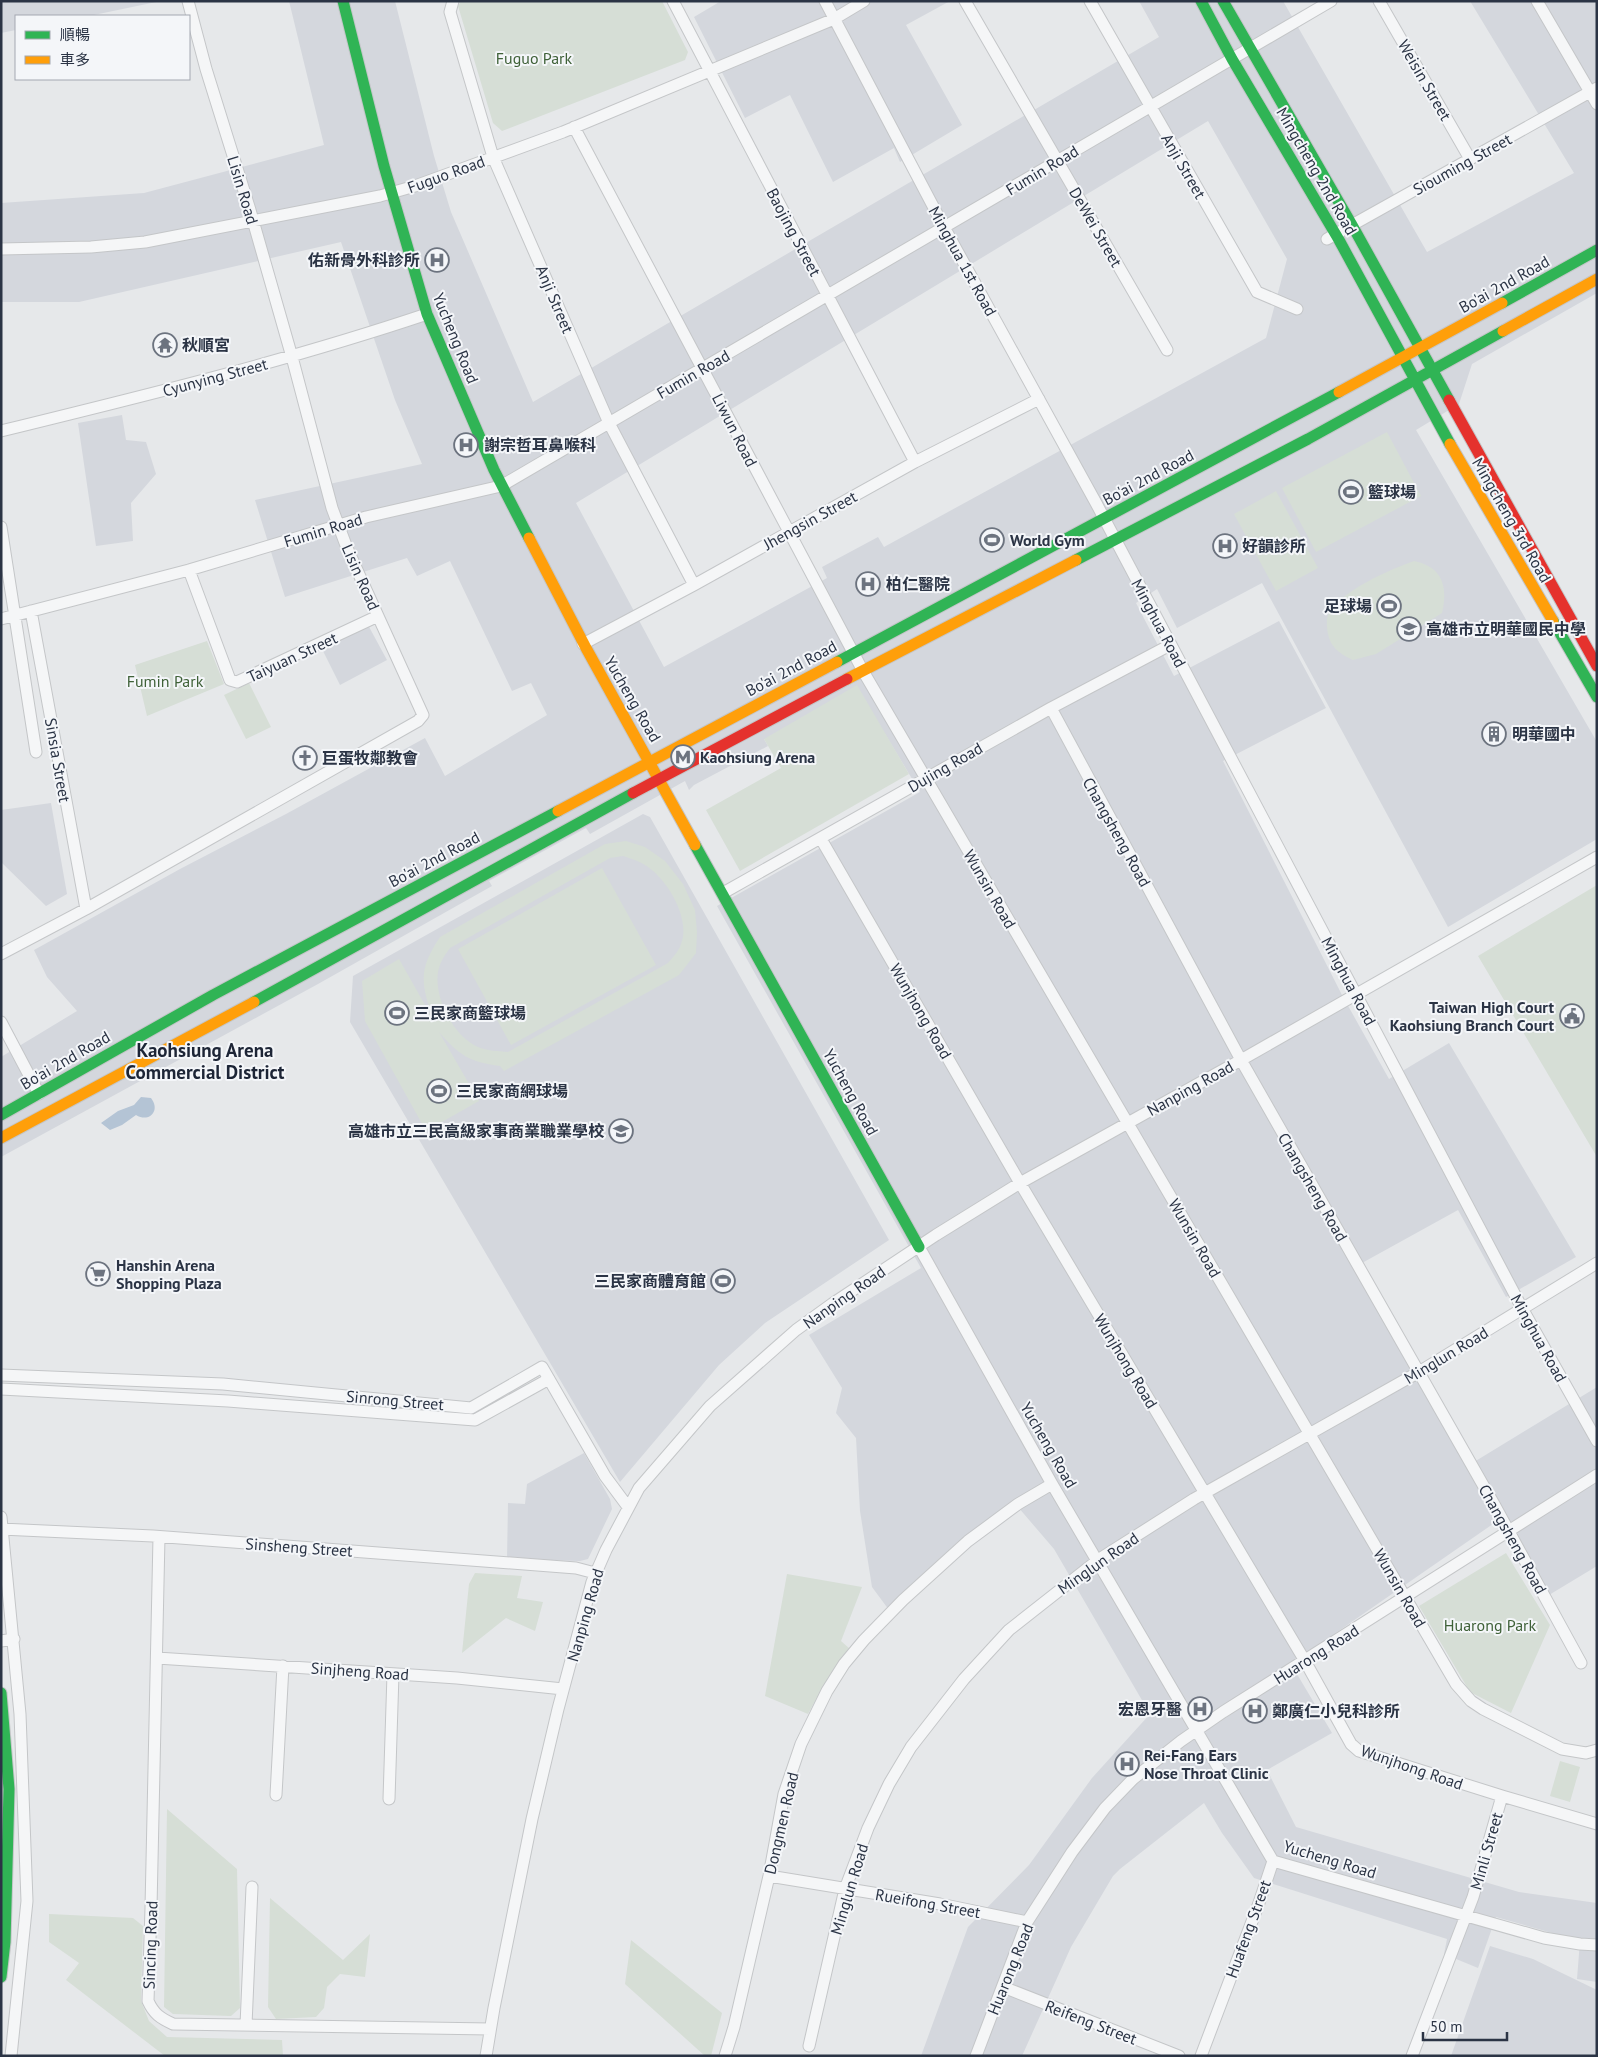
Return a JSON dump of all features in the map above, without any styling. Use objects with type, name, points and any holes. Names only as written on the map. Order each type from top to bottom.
[{"type":"main road","name":"Yucheng Road","points":[[343,1],[392,193],[427,314],[501,486],[583,644],[650,761],[919,1247]]},
{"type":"main road","name":"Mingcheng 2nd Road","points":[[1201,1],[1331,237],[1402,359]]},
{"type":"main road","name":"Mingcheng 2nd Road","points":[[1223,1],[1421,349]]},
{"type":"main road","name":"Bo'ai 2nd Road","points":[[1,1115],[213,995],[1421,349],[1597,250]]},
{"type":"main road","points":[[1,1138],[316,968],[659,779],[1415,381],[1597,280]]},
{"type":"main road","name":"Mingcheng 3rd Road","points":[[1421,349],[1597,666]]},
{"type":"main road","name":"Mingcheng 3rd Road","points":[[1402,359],[1597,697]]},
{"type":"main road","points":[[1,1694],[9,1790],[5,1942],[1,1977]]},
{"type":"street","name":"Lisin Road","points":[[86,908],[418,721],[423,715],[339,526],[313,441],[292,357],[206,69],[188,1]]},
{"type":"street","name":"Anji Street","points":[[453,1],[450,12],[493,157],[609,423],[694,585]]},
{"type":"street","name":"Baojing Street","points":[[673,1],[915,462]]},
{"type":"street","name":"Minghua 1st Road","points":[[825,1],[944,227],[1104,519]]},
{"type":"street","name":"Fuguo Road","points":[[1,249],[91,247],[136,243],[253,222],[392,193],[574,127],[710,72],[834,19],[864,1]]},
{"type":"street","name":"DeWei Street","points":[[965,1],[1167,350]]},
{"type":"street","name":"Anji Street","points":[[1090,1],[1257,292],[1297,309]]},
{"type":"street","name":"Fumin Road","points":[[1,619],[189,570],[366,517],[501,486],[1331,1]]},
{"type":"street","name":"Weisin Street","points":[[1379,1],[1470,159]]},
{"type":"street","points":[[1537,1],[1593,90],[1597,104]]},
{"type":"street","name":"Siouming Street","points":[[1331,237],[1593,90]]},
{"type":"street","name":"Liwun Road","points":[[574,127],[853,653]]},
{"type":"street","name":"Cyunying Street","points":[[1,431],[191,385],[292,357],[427,314]]},
{"type":"street","name":"Jhengsin Street","points":[[583,644],[694,585],[915,462],[1039,399]]},
{"type":"street","name":"Minghua Road","points":[[1104,519],[1523,1310],[1597,1441]]},
{"type":"street","name":"Sinsia Street","points":[[1,527],[36,752]]},
{"type":"street","name":"Taiyuan Street","points":[[189,570],[230,680],[237,682],[378,616]]},
{"type":"street","name":"Sinsia Street","points":[[31,611],[86,908]]},
{"type":"street","name":"Dujing Road","points":[[723,893],[1050,708],[1170,645]]},
{"type":"street","name":"Wunsin Road","points":[[853,653],[1456,1684],[1471,1701],[1562,1749],[1586,1753],[1597,1750]]},
{"type":"street","name":"Changsheng Road","points":[[1050,708],[1241,1060],[1509,1530],[1581,1663]]},
{"type":"street","name":"Wunjhong Road","points":[[821,839],[1020,1183],[1305,1660],[1351,1744],[1360,1751],[1502,1796]]},
{"type":"street","name":"Nanping Road","points":[[486,2056],[532,1819],[563,1689],[595,1573],[639,1488],[715,1400],[817,1314],[1020,1183],[1597,858]]},
{"type":"street","points":[[1,954],[86,908]]},
{"type":"street","points":[[1,1022],[39,1094]]},
{"type":"street","name":"Yucheng Road","points":[[919,1247],[1052,1484],[1273,1861],[1544,1938],[1597,1945]]},
{"type":"street","name":"Minglun Road","points":[[808,2046],[845,1890],[868,1828],[889,1784],[911,1747],[964,1679],[1009,1630],[1098,1560],[1204,1493],[1419,1372],[1523,1310],[1597,1262]]},
{"type":"street","name":"Sinrong Street","points":[[1,1375],[224,1384],[471,1408],[542,1367],[605,1476],[628,1507]]},
{"type":"street","name":"Sinrong Street","points":[[1,1389],[224,1401],[475,1420],[549,1379]]},
{"type":"street","points":[[224,1384],[224,1401]]},
{"type":"street","name":"Huarong Road","points":[[976,2056],[1027,1922],[1072,1852],[1105,1808],[1133,1779],[1197,1729],[1597,1475]]},
{"type":"street","name":"Dongmen Road","points":[[725,2056],[734,2027],[769,1876],[784,1794],[801,1744],[826,1691],[844,1664],[887,1616],[968,1541],[1018,1504],[1052,1484]]},
{"type":"street","points":[[2,1525],[14,1640],[24,1781],[27,1902],[11,2056]]},
{"type":"street","name":"Sinsheng Street","points":[[2,1525],[576,1568],[595,1573]]},
{"type":"street","name":"Sincing Road","points":[[159,1537],[148,2001],[153,2012],[160,2018],[173,2024],[490,2029]]},
{"type":"street","points":[[1,1640],[14,1640]]},
{"type":"street","name":"Sinjheng Road","points":[[157,1658],[393,1674],[563,1689]]},
{"type":"street","points":[[276,1795],[283,1666]]},
{"type":"street","points":[[389,1799],[393,1674]]},
{"type":"street","name":"Minli Street","points":[[1412,2056],[1476,1890],[1502,1796],[1597,1824]]},
{"type":"street","name":"Huafeng Street","points":[[1201,2056],[1259,1904],[1273,1861]]},
{"type":"street","name":"Rueifong Street","points":[[769,1876],[845,1890],[940,1904],[1027,1922]]},
{"type":"street","points":[[246,2025],[252,1887]]},
{"type":"street","name":"Reifeng Street","points":[[1003,1987],[1180,2056]]},
{"type":"shaded area","points":[[1,1],[161,1],[94,15],[15,15],[15,30],[1,33]]},
{"type":"shaded area","points":[[289,1],[395,1],[434,156],[451,212],[533,402],[1159,37],[1139,1],[1283,1],[1427,252],[1574,173],[1470,1],[1597,1],[1597,293],[1472,364],[1459,404],[1416,430],[1597,742],[1597,839],[1448,927],[1262,583],[1177,628],[1157,589],[1136,603],[1174,676],[1279,621],[1326,708],[1223,761],[1342,995],[1389,1079],[1449,1043],[1576,1257],[1506,1297],[1458,1210],[1362,1263],[1474,1462],[1597,1387],[1597,1566],[1549,1595],[1503,1517],[1291,1664],[1332,1733],[1267,1770],[1296,1827],[1519,1892],[1597,1903],[1597,1982],[1577,1979],[1580,1941],[1496,1917],[1478,1968],[1444,1954],[1447,1939],[1254,1878],[1222,1833],[1204,1803],[1113,1876],[1071,1947],[1022,2056],[921,2056],[968,1927],[1029,1865],[1092,1778],[1150,1714],[1054,1549],[1018,1507],[889,1610],[872,1587],[860,1511],[856,1438],[836,1413],[842,1388],[809,1335],[921,1268],[717,906],[920,792],[885,734],[764,739],[768,746],[694,785],[689,790],[685,781],[590,834],[586,828],[489,881],[492,886],[318,984],[1,1157],[1,1057],[77,1011],[47,977],[34,950],[180,869],[425,738],[445,776],[547,715],[531,683],[512,691],[450,561],[417,576],[407,558],[285,597],[255,500],[422,464],[395,400],[341,242],[79,302],[1,302],[1,203],[144,193],[324,145]],"holes":[[[1208,121],[1287,259],[1266,338],[884,547],[878,537],[822,567],[827,578],[664,667],[576,503]]]},
{"type":"shaded area","points":[[721,1],[950,1],[906,25],[962,125],[900,162],[894,148],[833,182],[790,95],[745,118],[694,17]]},
{"type":"shaded area","points":[[122,415],[126,440],[146,442],[156,474],[131,503],[133,541],[96,546],[78,423]]},
{"type":"shaded area","points":[[368,625],[387,660],[340,685],[322,649]]},
{"type":"shaded area","points":[[51,803],[67,894],[46,906],[1,862],[1,810]]},
{"type":"shaded area","name":"高雄市立三民高級家事商業職業學校","points":[[643,814],[650,817],[889,1240],[765,1323],[719,1365],[620,1482],[350,1022],[353,976]]},
{"type":"shaded area","points":[[584,1453],[610,1499],[612,1509],[588,1559],[580,1561],[507,1559],[508,1503],[525,1504],[527,1484]]},
{"type":"shaded area","points":[[1490,1946],[1533,1959],[1597,1990],[1597,2056],[1451,2056]]},
{"type":"green space","name":"Fuguo Park","points":[[461,1],[662,1],[688,52],[685,60],[502,131],[493,123],[458,6]]},
{"type":"green space","name":"籃球場","points":[[1387,432],[1421,496],[1316,552],[1282,488]]},
{"type":"green space","points":[[1276,491],[1318,568],[1276,591],[1234,514]]},
{"type":"green space","name":"足球場","points":[[1414,561],[1431,568],[1441,580],[1444,595],[1442,613],[1376,654],[1353,660],[1337,650],[1329,639],[1327,627],[1328,615],[1334,606],[1342,598],[1366,582]]},
{"type":"green space","name":"Fumin Park","points":[[207,641],[224,684],[147,716],[135,665]]},
{"type":"green space","points":[[249,683],[271,727],[246,739],[224,695]]},
{"type":"green space","points":[[857,685],[909,774],[740,871],[706,810],[781,768],[764,739]]},
{"type":"green space","points":[[626,841],[645,847],[665,861],[683,884],[695,910],[696,953],[679,975],[504,1071],[500,1066],[472,1060],[465,1056],[439,1032],[479,1101],[426,1131],[365,1021],[362,981],[399,959],[433,1019],[426,996],[424,977],[428,959],[440,937],[605,844]],"holes":[[[623,856],[642,863],[656,873],[676,901],[683,923],[683,934],[677,952],[668,963],[508,1052],[481,1048],[469,1042],[453,1025],[442,1004],[439,993],[438,972],[444,956],[450,948],[610,858]]]},
{"type":"green space","points":[[602,868],[656,965],[511,1045],[458,949]]},
{"type":"green space","points":[[1597,885],[1597,1157],[1478,956]]},
{"type":"green space","name":"Huarong Park","points":[[1506,1553],[1550,1625],[1511,1713],[1470,1692],[1419,1606]]},
{"type":"green space","points":[[475,1573],[522,1576],[517,1598],[543,1602],[535,1631],[506,1618],[462,1653],[469,1584]]},
{"type":"green space","points":[[787,1574],[862,1587],[841,1641],[850,1649],[821,1690],[808,1714],[765,1696]]},
{"type":"green space","points":[[1560,1761],[1580,1767],[1570,1802],[1550,1796]]},
{"type":"green space","points":[[167,1809],[237,1869],[240,2008],[231,2016],[173,2014],[164,2007]]},
{"type":"green space","points":[[270,1898],[343,1960],[370,1934],[365,1977],[340,1974],[327,1987],[324,2008],[316,2017],[276,2019],[268,2007]]},
{"type":"green space","points":[[49,1914],[133,1918],[143,1926],[141,2001],[149,2021],[167,2037],[282,2040],[283,2056],[165,2056],[66,1980],[79,1963],[49,1942]]},
{"type":"green space","points":[[631,1940],[722,2013],[711,2056],[705,2056],[625,1984]]},
{"type":"water","points":[[141,1097],[151,1098],[154,1103],[154,1111],[149,1117],[145,1118],[136,1115],[122,1125],[110,1130],[101,1123],[118,1111],[134,1105]]},
{"type":"traffic: fast","points":[[343,1],[384,166],[427,314],[494,470],[529,538]]},
{"type":"traffic: fast","points":[[1201,1],[1232,59],[1339,240],[1450,444]]},
{"type":"traffic: fast","points":[[1223,1],[1352,225],[1449,400]]},
{"type":"traffic: fast","points":[[1502,303],[1597,250]]},
{"type":"traffic: fast","points":[[1076,560],[1308,439],[1503,331]]},
{"type":"traffic: fast","points":[[837,662],[1339,392]]},
{"type":"traffic: fast","points":[[1553,621],[1597,697]]},
{"type":"traffic: fast","points":[[254,1002],[633,793]]},
{"type":"traffic: fast","points":[[1,1115],[213,995],[558,811]]},
{"type":"traffic: fast","points":[[695,845],[919,1247]]},
{"type":"traffic: fast","points":[[1,1693],[9,1789],[5,1942],[1,1977]]},
{"type":"traffic: slow","points":[[1503,331],[1597,279]]},
{"type":"traffic: slow","points":[[1339,392],[1502,303]]},
{"type":"traffic: slow","points":[[1450,444],[1553,621]]},
{"type":"traffic: slow","points":[[529,538],[586,648],[695,845]]},
{"type":"traffic: slow","points":[[847,679],[1076,560]]},
{"type":"traffic: slow","points":[[558,811],[837,662]]},
{"type":"traffic: slow","points":[[1,1138],[254,1002]]},
{"type":"traffic: jam","points":[[1449,400],[1597,666]]},
{"type":"traffic: jam","points":[[633,793],[847,679]]},
{"type":"place","name":"佑新骨外科診所","points":[[437,260]]},
{"type":"place","name":"秋順宮","points":[[165,345]]},
{"type":"place","name":"謝宗哲耳鼻喉科","points":[[466,445]]},
{"type":"place","name":"籃球場","points":[[1351,492]]},
{"type":"place","name":"World Gym","points":[[992,540]]},
{"type":"place","name":"好韻診所","points":[[1225,546]]},
{"type":"place","name":"柏仁醫院","points":[[868,584]]},
{"type":"place","name":"足球場","points":[[1389,606]]},
{"type":"place","name":"高雄市立明華國民中學","points":[[1409,629]]},
{"type":"place","name":"明華國中","points":[[1494,734]]},
{"type":"place","name":"Kaohsiung Arena","points":[[683,757]]},
{"type":"place","name":"巨蛋牧鄰教會","points":[[305,758]]},
{"type":"place","name":"三民家商籃球場","points":[[397,1013]]},
{"type":"place","name":"Taiwan High Court Kaohsiung Branch Court","points":[[1572,1016]]},
{"type":"place","name":"三民家商網球場","points":[[439,1091]]},
{"type":"place","name":"高雄市立三民高級家事商業職業學校","points":[[621,1131]]},
{"type":"place","name":"Hanshin Arena Shopping Plaza","points":[[98,1274]]},
{"type":"place","name":"三民家商體育館","points":[[723,1281]]},
{"type":"place","name":"宏恩牙醫","points":[[1200,1709]]},
{"type":"place","name":"鄭廣仁小兒科診所","points":[[1255,1711]]},
{"type":"place","name":"Rei-Fang Ears Nose Throat Clinic","points":[[1127,1764]]},
{"type":"district","name":"Kaohsiung Arena Commercial District","points":[[205,1061]]}]
